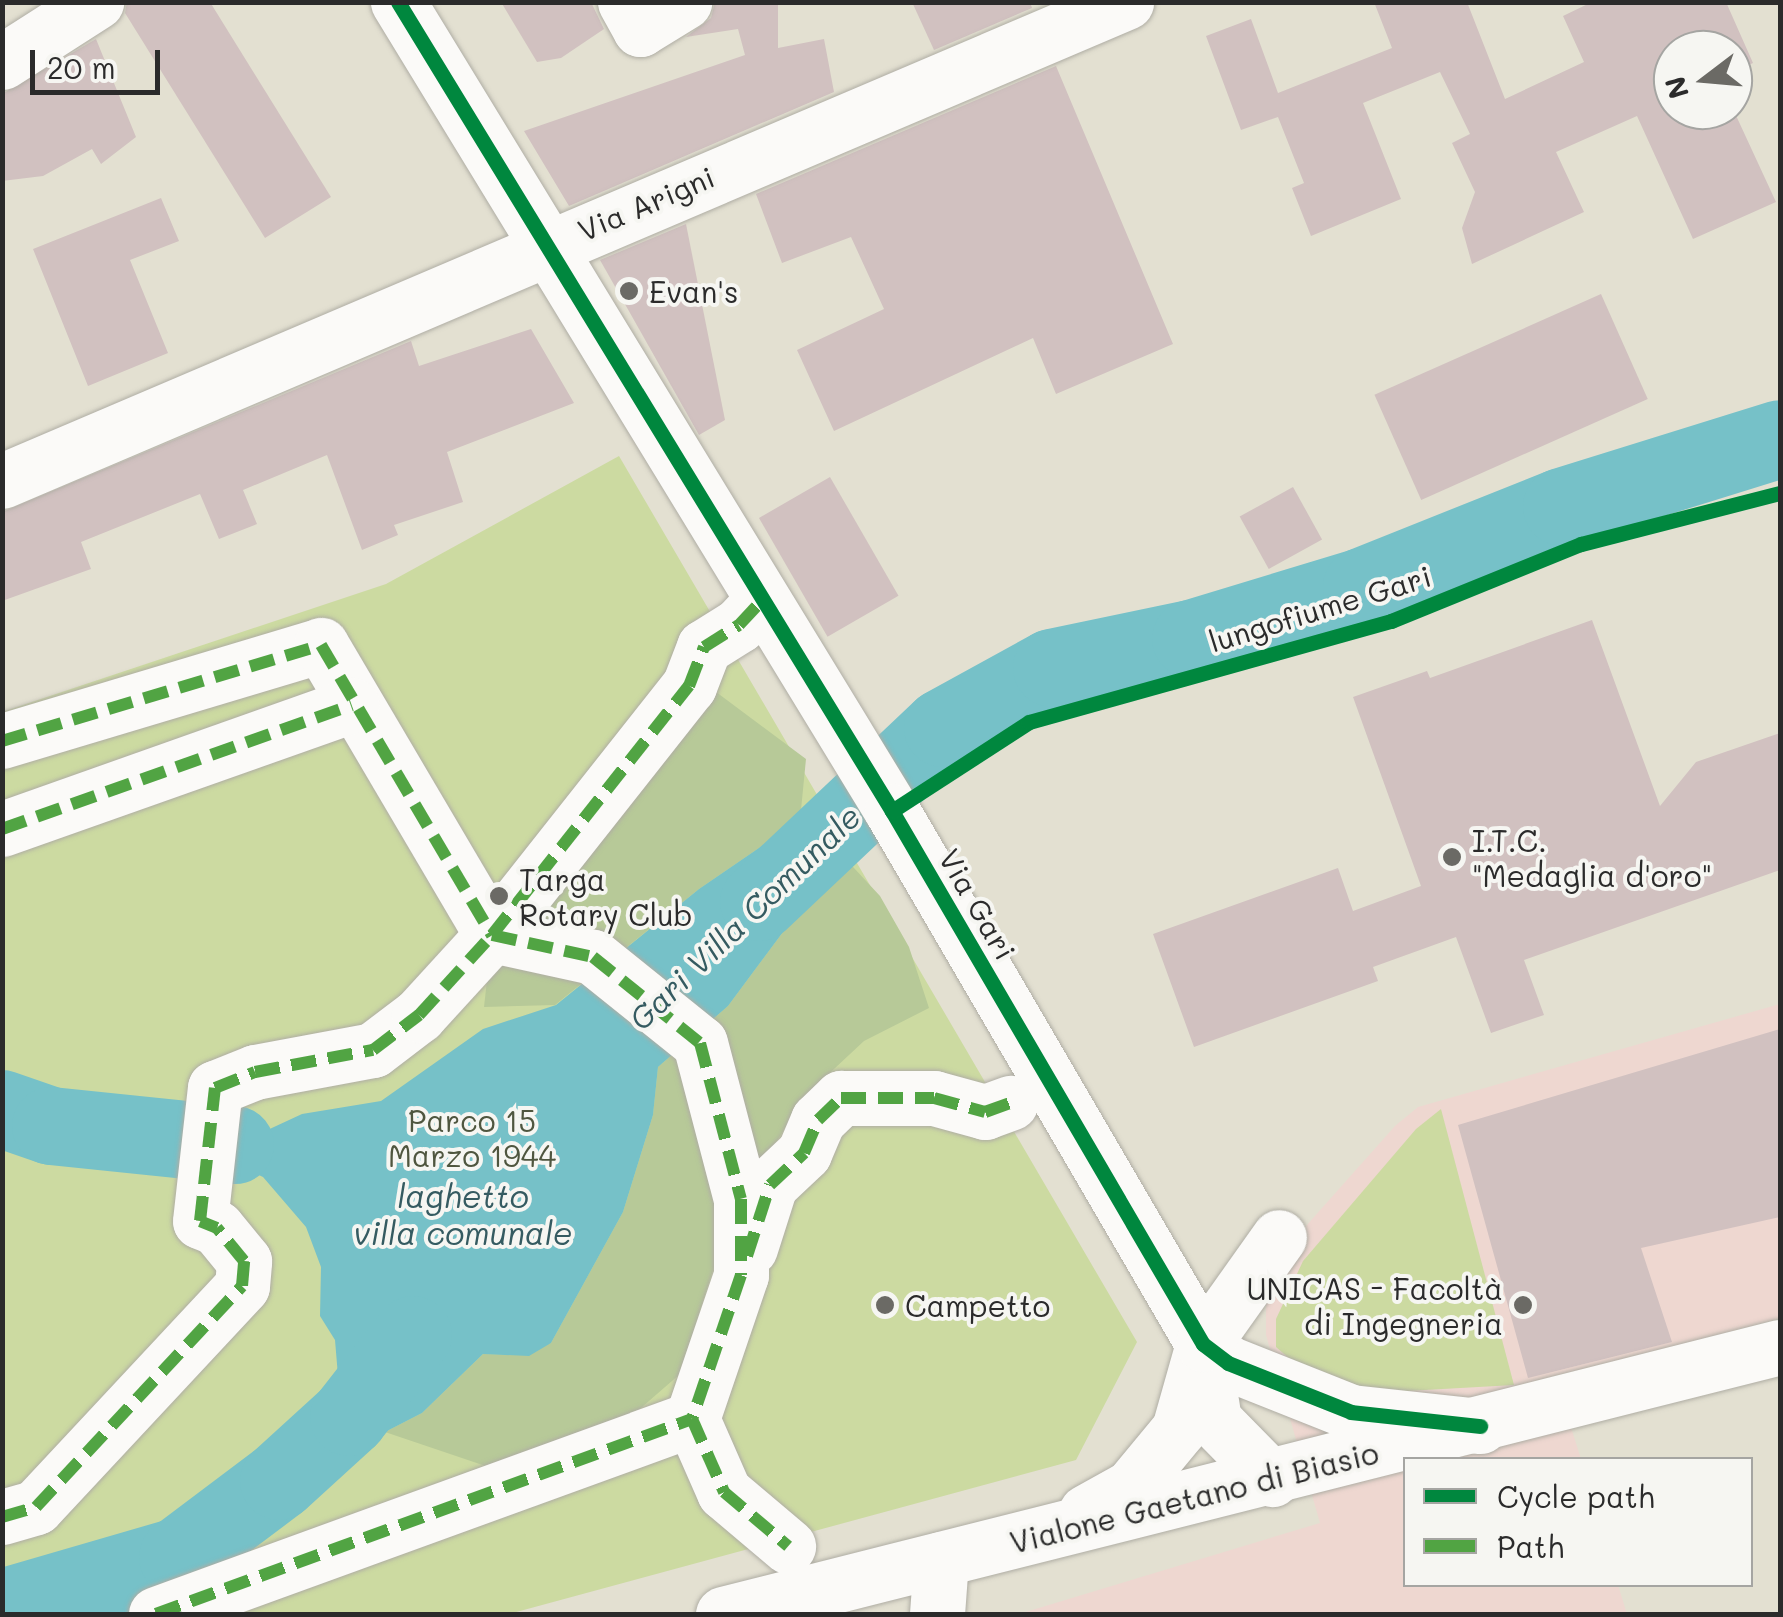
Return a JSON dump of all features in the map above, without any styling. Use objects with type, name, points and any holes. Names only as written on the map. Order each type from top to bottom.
[{"type":"street","points":[[2,62],[96,2]]},
{"type":"street","name":"Via Gari","points":[[398,2],[542,246],[892,812],[1216,1353],[1214,1420],[1272,1479]]},
{"type":"street","points":[[625,2],[640,28],[684,2]]},
{"type":"street","name":"Via Arigni","points":[[2,481],[542,246],[1126,2]]},
{"type":"street","points":[[2,1516],[36,1507],[242,1286],[244,1261],[217,1228],[200,1221],[200,1188],[215,1088],[255,1072],[373,1050],[419,1014],[492,935],[688,686],[704,647],[740,626],[762,600]]},
{"type":"street","points":[[2,741],[322,645],[352,705],[492,935],[593,958],[700,1043],[741,1198],[741,1275]]},
{"type":"street","points":[[2,829],[352,705]]},
{"type":"street","points":[[788,1546],[724,1492],[692,1419],[770,1185],[804,1153],[818,1120],[841,1098],[934,1098],[985,1112],[1010,1103]]},
{"type":"street","points":[[1048,1532],[1131,1487],[1179,1429],[1278,1237]]},
{"type":"street","name":"Vialone Gaetano di Biasio","points":[[723,1614],[1272,1479],[1780,1347]]},
{"type":"street","points":[[1216,1353],[1351,1412],[1480,1426]]},
{"type":"street","points":[[156,1614],[692,1419]]},
{"type":"street","points":[[937,1614],[940,1559]]},
{"type":"shaded area","name":"UNICAS - Facoltà di Ingegneria","points":[[1780,1004],[1780,1318],[1557,1383],[1580,1457],[1403,1457],[1403,1587],[1619,1587],[1627,1614],[1019,1614],[1320,1523],[1266,1335],[1266,1293],[1298,1235],[1395,1126],[1418,1107]]},
{"type":"green space","name":"Parco 15 Marzo 1944","points":[[619,456],[1137,1342],[1076,1460],[509,1614],[3,1614],[2,712],[386,584]]},
{"type":"green space","points":[[704,683],[806,759],[800,820],[699,889],[555,1005],[484,1007],[492,935]]},
{"type":"green space","points":[[841,854],[880,896],[909,947],[929,1008],[864,1041],[805,1096],[730,1216],[680,1374],[619,1427],[524,1479],[385,1432],[422,1413],[483,1354],[518,1355],[551,1343],[623,1212],[653,1115],[658,1067],[728,1006]]},
{"type":"green space","points":[[1441,1109],[1514,1385],[1371,1393],[1300,1368],[1276,1347],[1276,1319],[1303,1261],[1416,1129]]},
{"type":"water","name":"laghetto villa comunale","points":[[819,816],[837,827],[841,854],[728,1006],[658,1067],[653,1115],[623,1212],[551,1343],[529,1356],[483,1354],[422,1413],[385,1432],[349,1417],[340,1400],[335,1340],[320,1316],[321,1267],[306,1227],[263,1177],[244,1168],[235,1145],[302,1114],[381,1101],[483,1029],[556,1005],[699,889],[800,820]]},
{"type":"building","points":[[127,2],[210,2],[331,197],[265,238],[125,13]]},
{"type":"building","points":[[501,2],[591,2],[604,29],[561,58],[537,62]]},
{"type":"building","points":[[715,2],[778,2],[778,48],[824,39],[834,92],[569,206],[524,131],[745,55],[738,29],[686,37],[711,18]]},
{"type":"building","points":[[912,2],[1030,2],[1032,8],[934,50]]},
{"type":"building","points":[[1374,2],[1467,2],[1505,99],[1584,62],[1563,16],[1592,2],[1726,2],[1738,30],[1653,30],[1653,130],[1743,130],[1776,202],[1693,239],[1637,116],[1556,152],[1584,212],[1472,264],[1462,228],[1475,192],[1452,143],[1470,134],[1440,72],[1363,103],[1401,199],[1311,236],[1292,188],[1304,183],[1278,117],[1241,130],[1206,36],[1251,19],[1278,93],[1392,48]]},
{"type":"building","points":[[96,39],[136,137],[101,164],[92,149],[43,176],[2,181],[2,94]]},
{"type":"building","points":[[1056,66],[1173,344],[1056,394],[1033,338],[834,431],[797,350],[884,309],[851,237],[782,263],[756,194]]},
{"type":"building","points":[[161,198],[179,241],[130,260],[168,353],[88,386],[33,249]]},
{"type":"building","points":[[686,224],[725,420],[699,435],[600,260]]},
{"type":"building","points":[[1601,294],[1648,399],[1421,500],[1374,395]]},
{"type":"building","points":[[531,329],[574,403],[447,452],[463,502],[394,525],[398,535],[362,550],[327,455],[243,490],[257,524],[219,539],[200,494],[81,542],[91,569],[2,601],[2,512],[411,341],[419,366]]},
{"type":"building","points":[[830,477],[898,596],[827,637],[759,518]]},
{"type":"building","points":[[1293,487],[1322,539],[1269,569],[1240,517]]},
{"type":"building","points":[[1592,620],[1660,806],[1696,762],[1780,733],[1780,870],[1524,960],[1544,1015],[1491,1033],[1456,937],[1373,967],[1378,981],[1194,1047],[1153,934],[1338,868],[1353,911],[1421,886],[1353,697],[1427,671],[1430,678]]},
{"type":"building","points":[[1780,1029],[1780,1217],[1641,1248],[1672,1342],[1528,1378],[1458,1125]]},
{"type":"waterway","name":"Gari Villa Comunale","points":[[759,902],[943,728],[1052,668],[1191,639],[1362,587],[1562,507],[1780,439]]},
{"type":"waterway","points":[[2,1109],[51,1126],[235,1145]]},
{"type":"waterway","name":"Gari Villa Comunale","points":[[2,1608],[178,1557],[279,1481],[349,1417],[413,1335]]},
{"type":"marked path","points":[[2,1517],[36,1507],[242,1286],[244,1261],[217,1228],[200,1221],[215,1088],[255,1072],[373,1050],[419,1015],[492,935],[689,686],[704,647],[739,625],[762,600]]},
{"type":"marked path","points":[[2,741],[321,645],[492,935],[593,957],[700,1043],[741,1199],[741,1275],[692,1419]]},
{"type":"marked path","points":[[2,829],[352,705]]},
{"type":"marked path","points":[[747,1256],[770,1185],[804,1153],[818,1120],[841,1098],[934,1098],[985,1112],[1010,1103]]},
{"type":"marked path","points":[[156,1614],[692,1419],[724,1492],[788,1546]]},
{"type":"cycle path","points":[[398,2],[892,811],[1203,1344],[1228,1363],[1351,1412],[1480,1426]]},
{"type":"cycle path","name":"lungofiume Gari","points":[[892,811],[1029,722],[1391,621],[1581,544],[1780,493]]},
{"type":"place","name":"Evan's","points":[[629,291]]},
{"type":"place","name":"I.T.C. \"Medaglia d'oro\"","points":[[1452,857]]},
{"type":"place","name":"Targa Rotary Club","points":[[499,896]]},
{"type":"place","name":"Campetto","points":[[885,1305]]},
{"type":"place","name":"UNICAS - Facoltà di Ingegneria","points":[[1523,1305]]}]
